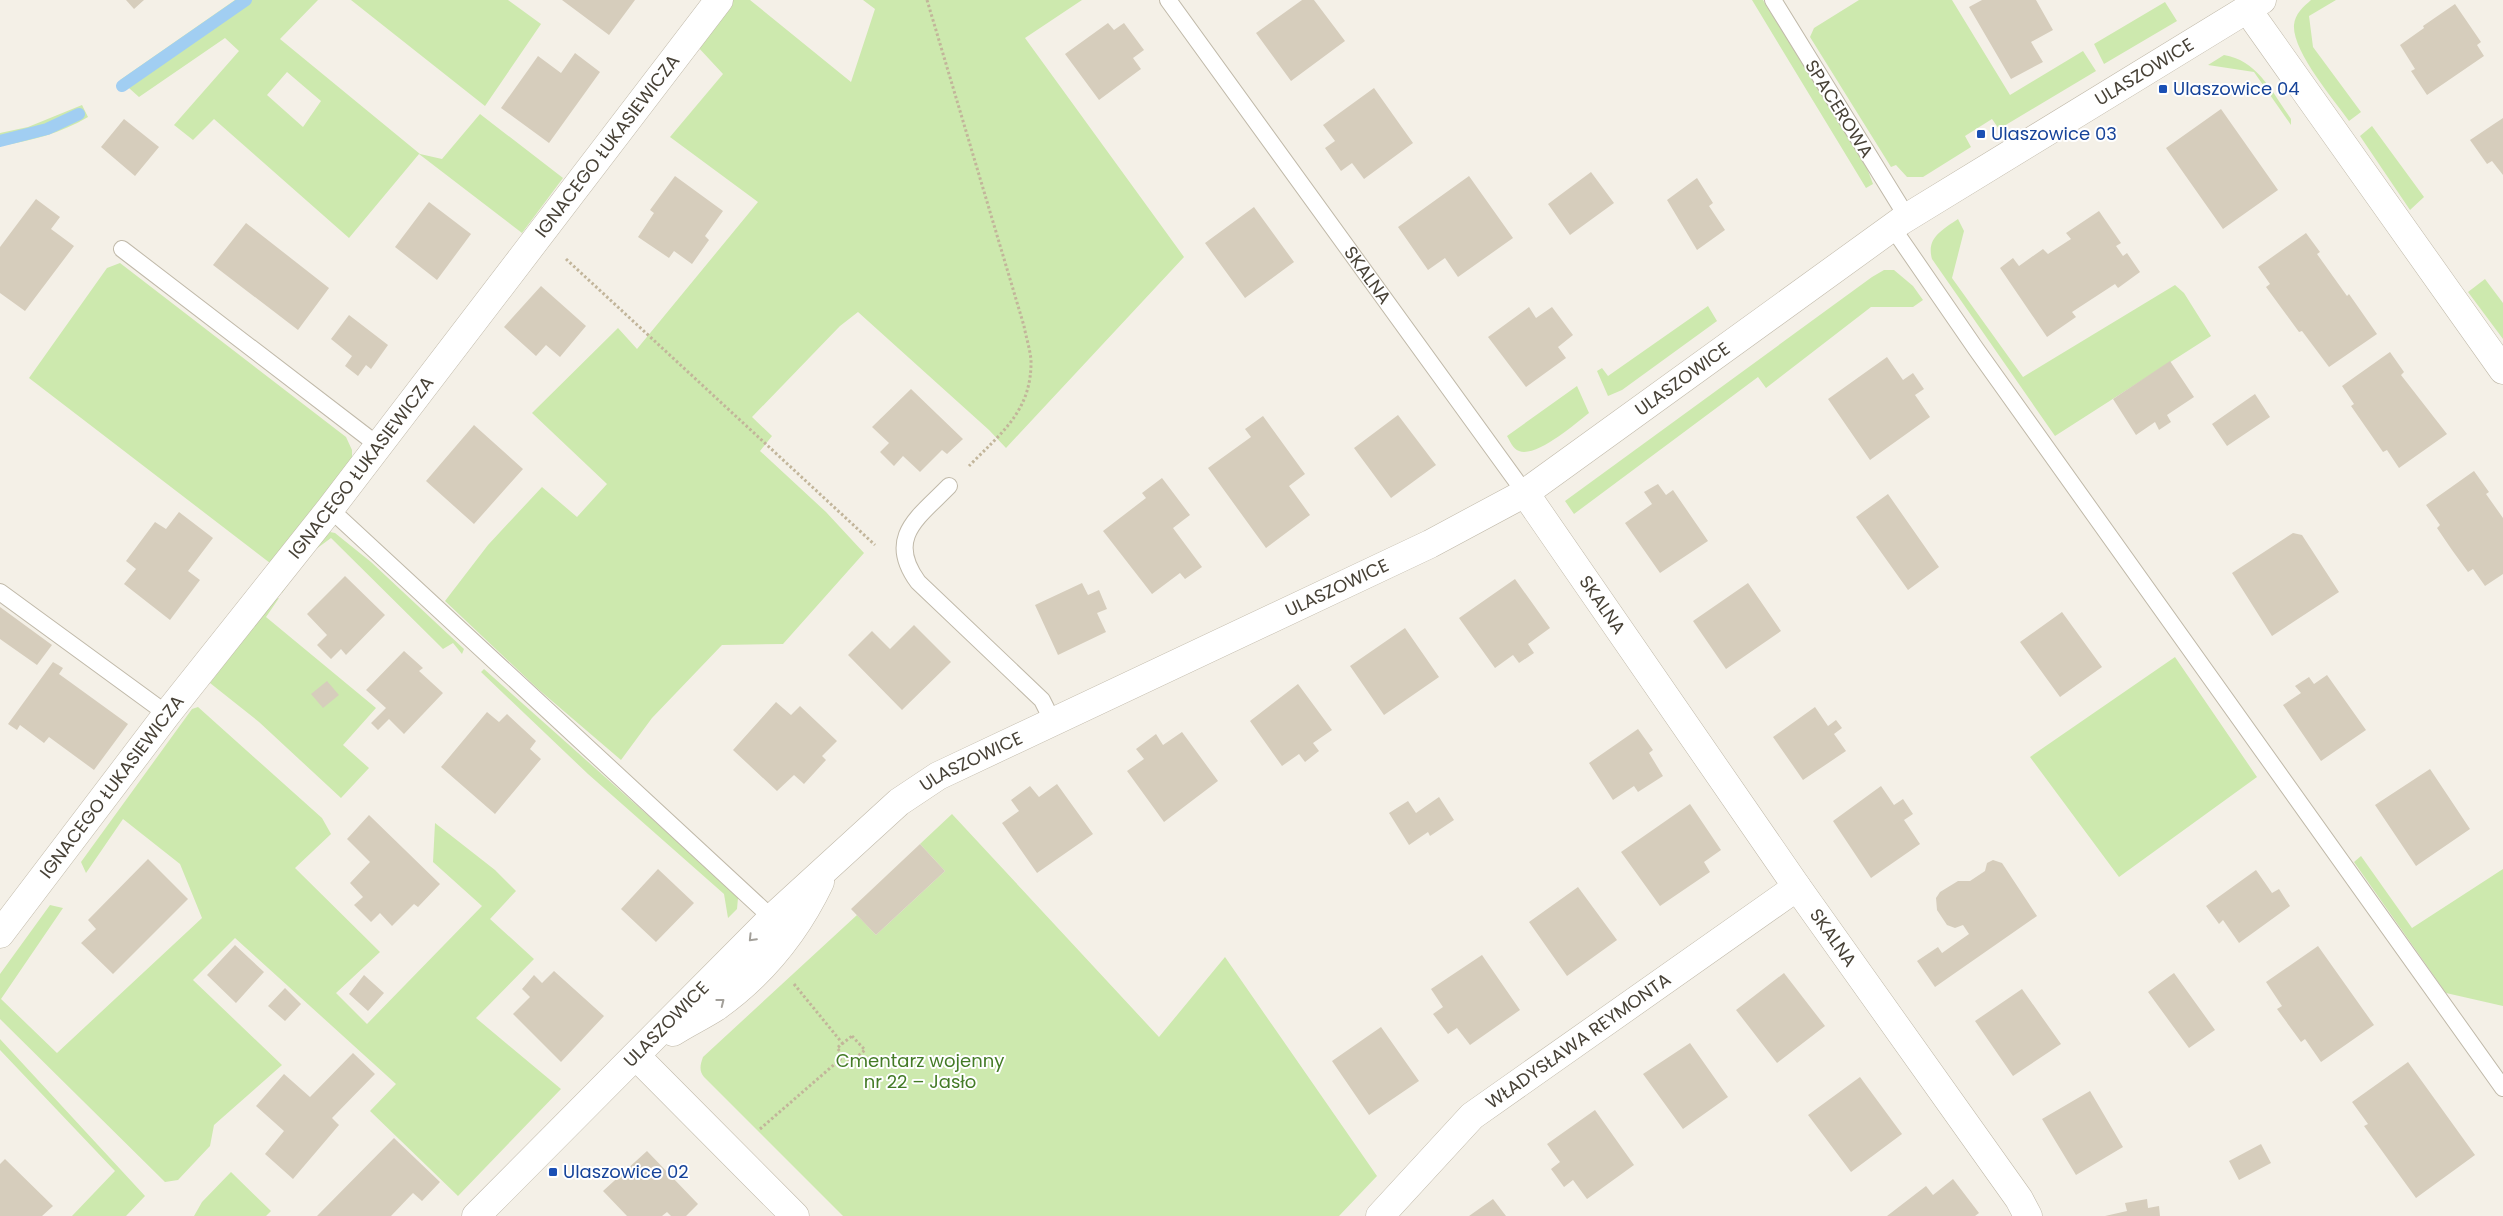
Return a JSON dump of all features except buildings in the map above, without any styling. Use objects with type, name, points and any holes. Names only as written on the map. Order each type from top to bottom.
[{"type":"street","name":"IGNACEGO ŁUKASIEWICZA","points":[[0,934],[167,714],[379,446],[719,0]]},
{"type":"street","name":"ULASZOWICE","points":[[476,1216],[772,918],[899,802],[919,788],[938,776],[1430,544],[1525,493],[1900,222],[2255,5],[2503,370]]},
{"type":"street","name":"SKALNA","points":[[1525,493],[1797,887],[2019,1199],[2028,1216]]},
{"type":"street","points":[[795,1216],[636,1056],[715,1008],[766,963],[795,930],[826,869]]},
{"type":"street","name":"WŁADYSŁAWA REYMONTA","points":[[1380,1216],[1472,1116],[1797,887]]},
{"type":"lane","name":"SKALNA","points":[[1168,0],[1525,493]]},
{"type":"lane","name":"SPACEROWA","points":[[1772,0],[1900,222],[1976,349],[2503,1088]]},
{"type":"lane","points":[[122,249],[379,446]]},
{"type":"lane","points":[[949,486],[906,533],[903,545],[905,560],[918,582],[1042,700],[1053,722]]},
{"type":"lane","points":[[330,509],[772,918]]},
{"type":"lane","points":[[0,592],[167,714]]},
{"type":"path","points":[[927,0],[1024,326],[1031,360],[1027,394],[1015,419],[949,486]]},
{"type":"path","points":[[540,234],[866,538],[890,558],[898,561],[905,560]]},
{"type":"path","points":[[788,976],[843,1044]]},
{"type":"path","points":[[852,1036],[865,1050],[850,1063],[837,1048],[843,1044],[852,1036]]},
{"type":"path","points":[[755,1133],[844,1056]]},
{"type":"green space","points":[[235,0],[318,0],[280,39],[420,154],[442,159],[480,114],[563,178],[522,233],[419,154],[349,238],[214,119],[193,140],[174,125],[239,51],[225,38],[139,97],[120,80]],"holes":[[[287,72],[321,101],[303,127],[267,95]]]},
{"type":"green space","points":[[351,0],[508,0],[541,24],[485,106]]},
{"type":"green space","points":[[729,0],[750,0],[851,82],[875,9],[863,0],[1082,0],[1025,38],[1184,257],[1006,448],[989,430],[858,312],[840,326],[752,417],[772,436],[760,451],[826,512],[864,553],[783,644],[722,645],[652,718],[621,760],[538,689],[445,601],[488,545],[542,487],[577,517],[607,484],[532,413],[618,328],[637,349],[758,202],[670,137],[723,74],[697,46]]},
{"type":"green space","points":[[1752,0],[1763,0],[1867,168],[1873,184],[1866,188]]},
{"type":"green space","points":[[1859,0],[1952,0],[2010,95],[2083,51],[2096,71],[1999,129],[1992,119],[1965,136],[1971,147],[1923,177],[1907,177],[1896,165],[1891,167],[1810,37],[1814,28]]},
{"type":"green space","points":[[2311,0],[2336,0],[2309,16],[2313,47],[2361,112],[2349,121],[2315,75],[2295,36],[2294,25],[2296,17]]},
{"type":"green space","points":[[2165,2],[2177,21],[2104,64],[2094,44]]},
{"type":"green space","points":[[2224,55],[2246,63],[2263,79],[2291,119],[2291,125],[2254,72],[2208,65]]},
{"type":"green space","points":[[82,105],[88,117],[78,123],[46,136],[0,146],[0,133],[28,127]]},
{"type":"green space","points":[[2372,126],[2424,197],[2410,210],[2360,136]]},
{"type":"green space","points":[[1958,219],[1964,231],[1952,278],[2023,377],[2175,285],[2184,293],[2211,336],[2055,436],[1932,259],[1931,245],[1933,240],[1941,231]]},
{"type":"green space","points":[[120,263],[346,437],[352,450],[352,464],[270,563],[29,378],[107,268]]},
{"type":"green space","points":[[1884,270],[1894,270],[1913,286],[1923,300],[1913,307],[1871,307],[1766,388],[1758,377],[1574,514],[1565,501]]},
{"type":"green space","points":[[2485,279],[2503,303],[2503,339],[2468,292]]},
{"type":"green space","points":[[1708,306],[1717,321],[1622,390],[1608,396],[1597,371],[1602,368],[1608,376]]},
{"type":"green space","points":[[1577,386],[1589,413],[1555,439],[1535,450],[1526,452],[1515,449],[1507,436]]},
{"type":"green space","points":[[330,532],[335,533],[371,562],[464,649],[462,654],[453,643],[443,649],[331,538],[308,555],[322,537]]},
{"type":"green space","points":[[308,555],[282,593],[280,591]]},
{"type":"green space","points":[[279,598],[266,617],[376,708],[343,745],[369,768],[341,798],[259,722],[210,683],[274,599]]},
{"type":"green space","points":[[2175,657],[2257,777],[2119,877],[2030,757]]},
{"type":"green space","points":[[484,669],[735,893],[738,898],[737,909],[728,918],[724,894],[588,774],[481,672]]},
{"type":"green space","points":[[198,707],[322,818],[331,834],[295,868],[380,952],[336,993],[367,1024],[482,906],[433,862],[435,823],[495,870],[516,891],[490,919],[534,959],[476,1018],[561,1089],[458,1196],[370,1111],[396,1084],[235,938],[193,980],[282,1065],[214,1125],[210,1146],[178,1180],[165,1182],[0,1019],[0,974],[50,905],[63,908],[1,999],[57,1053],[202,918],[180,864],[123,819],[86,873],[81,862],[192,709]]},
{"type":"green space","name":"Cmentarz wojenny nr 22 – Jasło","points":[[952,814],[1159,1037],[1225,957],[1377,1176],[1339,1216],[843,1216],[702,1075],[701,1063],[703,1057],[857,915],[876,935],[945,871],[920,844]]},
{"type":"green space","points":[[2361,856],[2412,928],[2503,869],[2503,1006],[2446,993],[2354,862]]},
{"type":"green space","points":[[0,1039],[145,1196],[126,1216],[72,1216],[115,1171],[0,1050]]},
{"type":"green space","points":[[231,1172],[271,1211],[266,1216],[194,1216],[202,1202]]},
{"type":"waterway","points":[[122,86],[246,0]]},
{"type":"waterway","points":[[0,141],[47,129],[79,114]]},
{"type":"place","name":"Ulaszowice 04","points":[[2163,89]]},
{"type":"place","name":"Ulaszowice 03","points":[[1981,134]]},
{"type":"place","name":"Ulaszowice 02","points":[[553,1172]]}]
